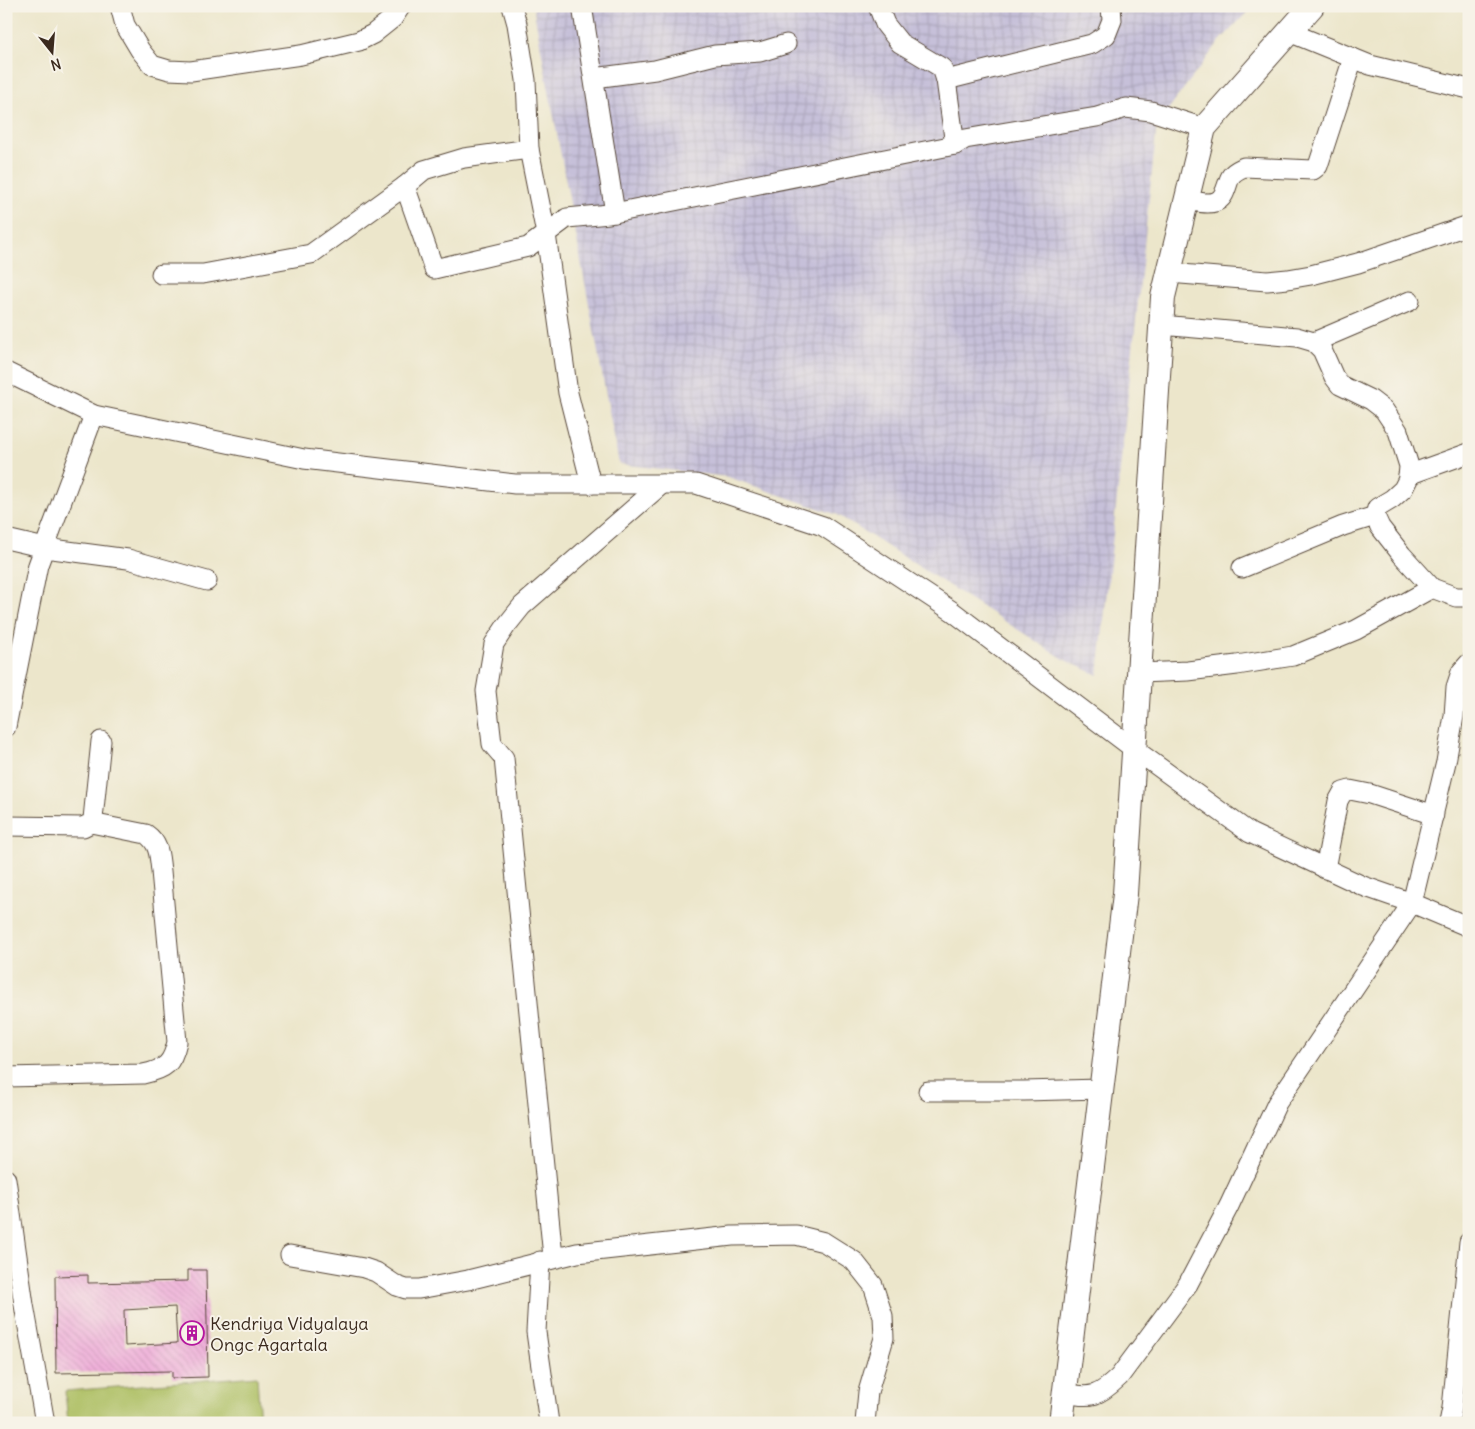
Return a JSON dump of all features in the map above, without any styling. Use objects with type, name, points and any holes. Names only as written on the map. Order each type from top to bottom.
[{"type":"main road","points":[[1061,1423],[1124,894],[1163,298],[1204,128],[1312,6]]},
{"type":"street","points":[[120,6],[125,25],[140,50],[152,65],[168,70],[191,71],[300,55],[359,41],[373,34],[393,18],[401,6]]},
{"type":"street","points":[[512,6],[517,24],[526,80],[529,150],[546,234],[568,392],[591,484]]},
{"type":"street","points":[[582,6],[615,213]]},
{"type":"street","points":[[878,6],[886,24],[900,42],[942,68],[946,80],[955,145]]},
{"type":"street","points":[[946,80],[1092,44],[1106,35],[1112,20],[1111,6]]},
{"type":"street","points":[[1289,32],[1370,64],[1469,89]]},
{"type":"street","points":[[594,78],[655,70],[715,55],[760,52],[786,44]]},
{"type":"street","points":[[1186,200],[1212,203],[1219,201],[1231,176],[1244,167],[1313,170],[1318,166],[1353,58]]},
{"type":"street","points":[[405,186],[434,269],[528,247],[567,218],[615,213],[955,145],[965,139],[1097,117],[1126,108],[1152,111],[1204,128]]},
{"type":"street","points":[[161,274],[203,274],[311,254],[405,186],[424,170],[464,158],[529,150]]},
{"type":"street","points":[[1169,273],[1267,281],[1288,279],[1358,263],[1469,225]]},
{"type":"street","points":[[1314,342],[1410,301]]},
{"type":"street","points":[[1161,325],[1296,337],[1314,342],[1322,350],[1334,377],[1340,385],[1371,400],[1384,410],[1398,431],[1408,466],[1408,479],[1403,489],[1378,508],[1375,516],[1380,527],[1432,588],[1456,597],[1469,597]]},
{"type":"street","points":[[6,372],[94,415],[304,459],[515,484],[696,484],[823,526],[952,611],[1134,749],[1250,833],[1363,886],[1412,902],[1469,927]]},
{"type":"street","points":[[6,727],[38,565],[94,415]]},
{"type":"street","points":[[1408,475],[1467,459]]},
{"type":"street","points":[[562,1256],[553,1257],[504,758],[492,744],[486,691],[494,644],[522,606],[662,484]]},
{"type":"street","points":[[1242,568],[1343,526],[1375,516]]},
{"type":"street","points":[[6,539],[44,548],[128,560],[207,581]]},
{"type":"street","points":[[1139,673],[1188,671],[1293,656],[1356,630],[1432,588]]},
{"type":"street","points":[[1065,1394],[1083,1397],[1094,1395],[1108,1388],[1119,1377],[1188,1284],[1229,1206],[1276,1103],[1412,902],[1446,762],[1454,716],[1462,690],[1461,672],[1469,663]]},
{"type":"street","points":[[91,824],[101,742]]},
{"type":"street","points":[[1325,869],[1338,801],[1344,792],[1350,790],[1370,794],[1434,815]]},
{"type":"street","points":[[6,826],[83,827],[91,824],[146,834],[157,845],[177,1042],[174,1056],[165,1066],[155,1072],[143,1074],[6,1077]]},
{"type":"street","points":[[928,1091],[1101,1089]]},
{"type":"street","points":[[7,1185],[24,1305],[45,1423]]},
{"type":"street","points":[[290,1255],[364,1268],[376,1272],[397,1286],[406,1289],[419,1289],[468,1280],[578,1253],[732,1236],[796,1235],[824,1242],[854,1261],[873,1285],[883,1316],[884,1338],[868,1392],[865,1423]]},
{"type":"street","points":[[1456,1414],[1469,1242]]},
{"type":"street","points":[[540,1261],[536,1332],[550,1423]]},
{"type":"shaded area","points":[[533,6],[1253,6],[1219,42],[1157,124],[1098,675],[1067,661],[838,515],[728,477],[619,464]]},
{"type":"green space","points":[[257,1376],[260,1423],[68,1423],[65,1391]]},
{"type":"building","name":"Kendriya Vidyalaya Ongc Agartala","points":[[188,1270],[206,1270],[208,1377],[172,1378],[172,1371],[56,1373],[55,1276],[88,1275],[88,1283],[188,1281]],"holes":[[[175,1307],[177,1343],[125,1346],[124,1310]]]},
{"type":"place","name":"Kendriya Vidyalaya Ongc Agartala","points":[[192,1333]]}]
